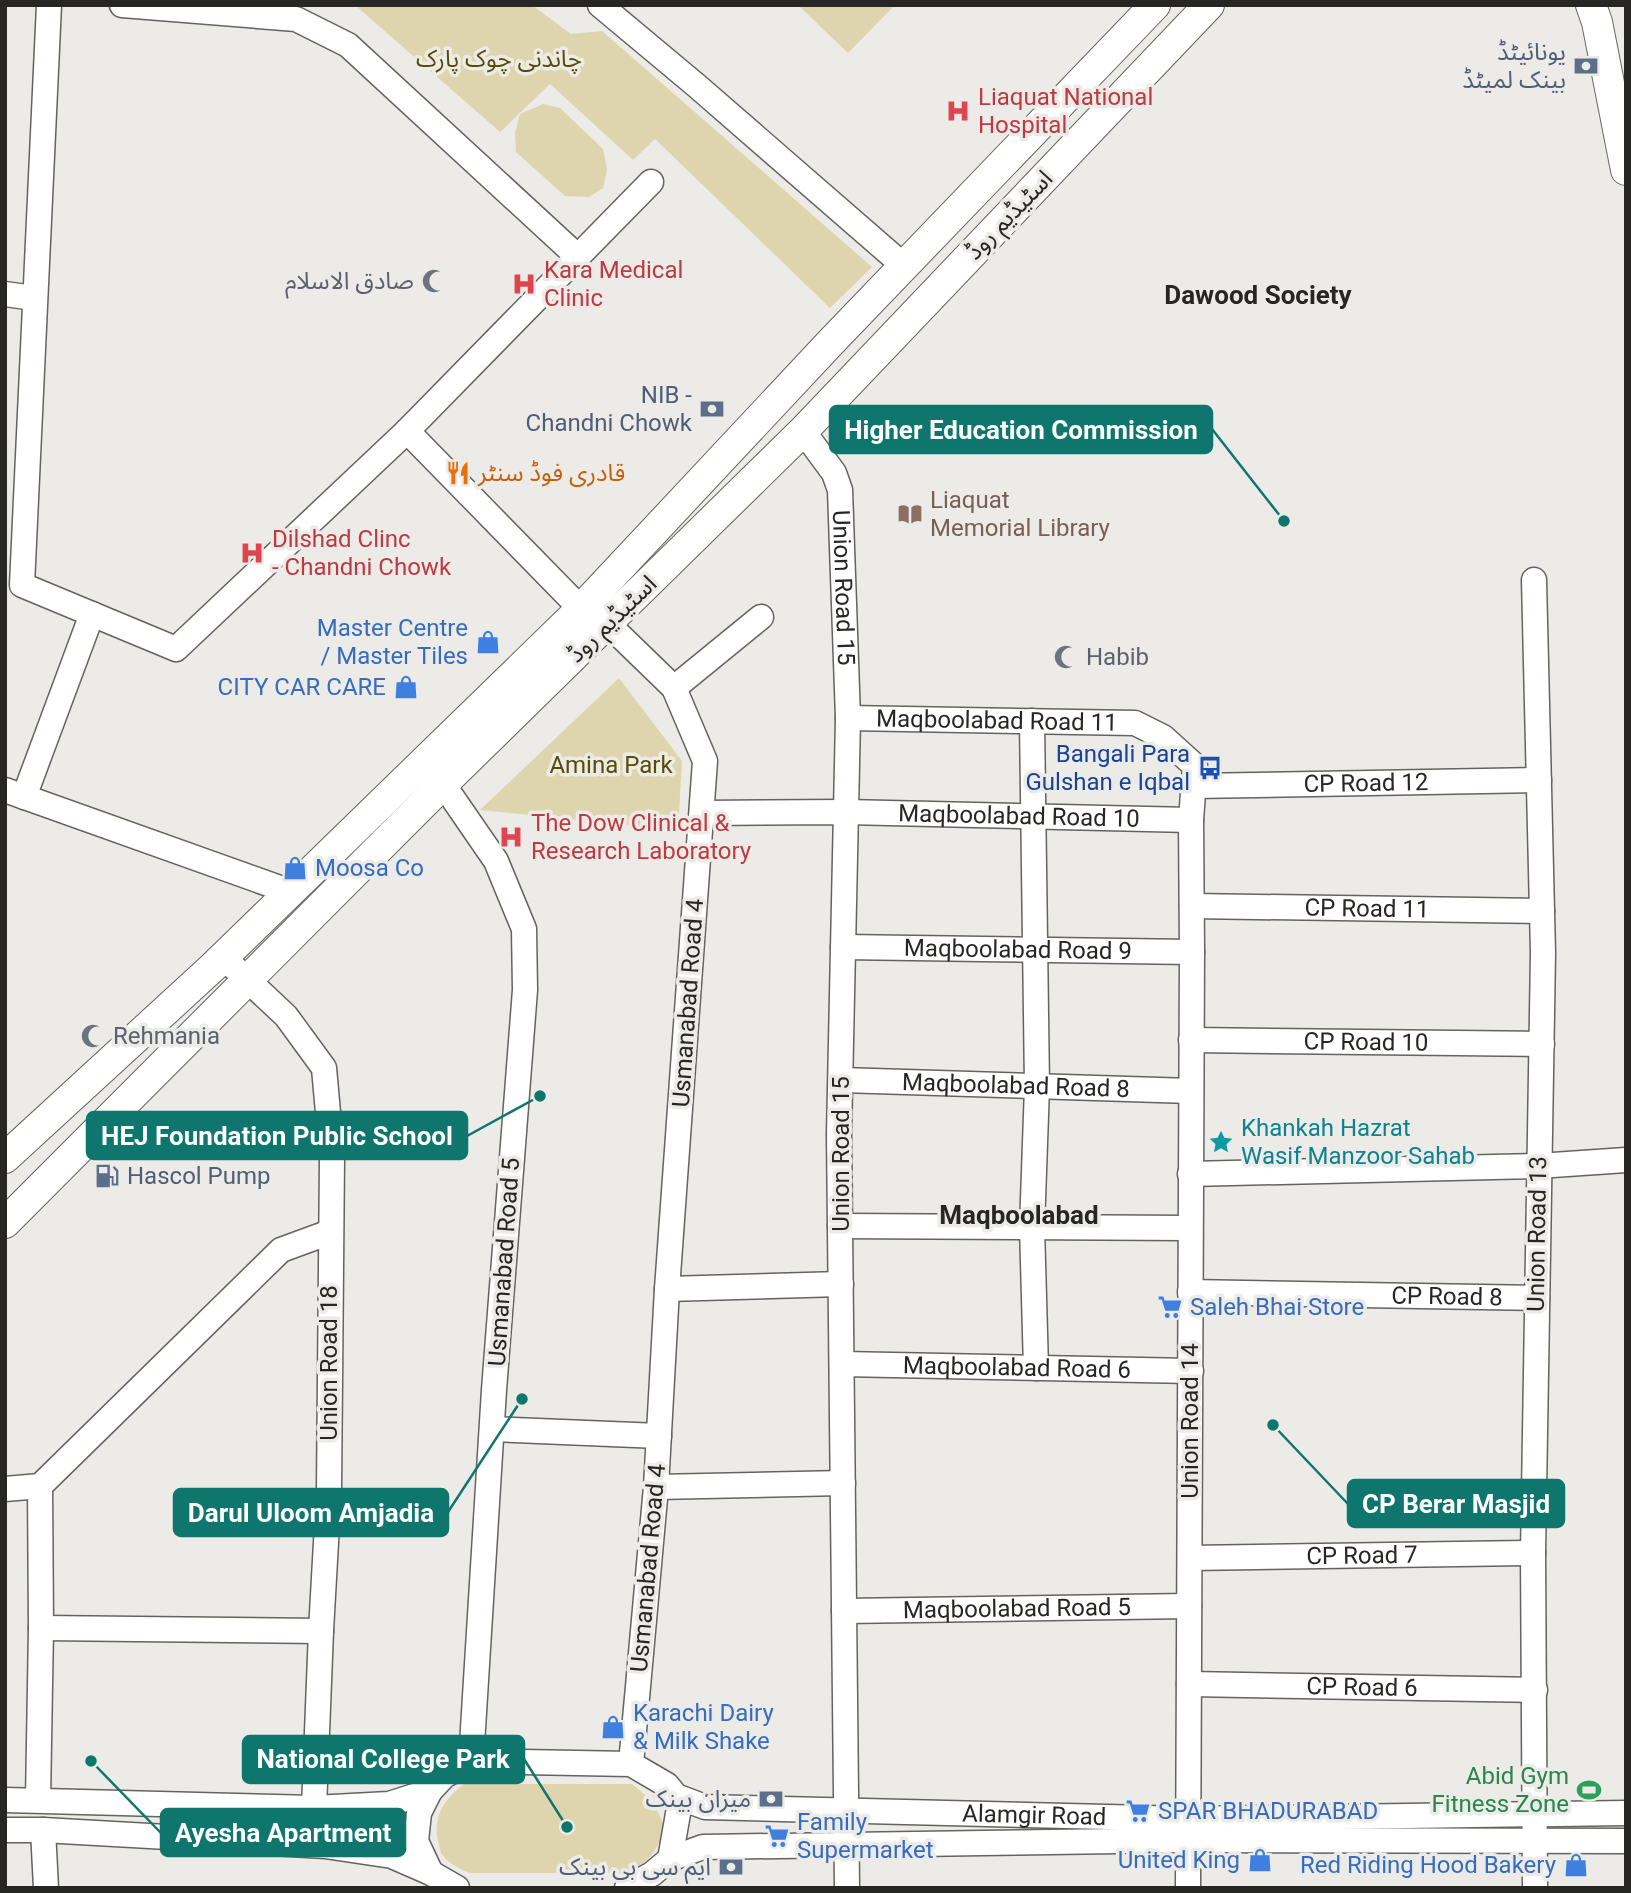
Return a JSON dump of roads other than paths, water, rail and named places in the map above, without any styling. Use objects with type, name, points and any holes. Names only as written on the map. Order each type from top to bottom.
[{"type":"main road","name":"اسٹیڈیم روڈ","points":[[5,1158],[223,957],[581,609],[1155,5]]},
{"type":"main road","name":"اسٹیڈیم روڈ","points":[[5,1223],[443,784],[803,431],[1209,5]]},
{"type":"main road","points":[[1591,5],[1620,111],[1626,170]]},
{"type":"main road","points":[[1127,35],[1155,62]]},
{"type":"street","points":[[49,5],[22,585],[176,649],[407,431],[651,182]]},
{"type":"street","points":[[122,5],[296,19],[348,45],[578,257]]},
{"type":"street","points":[[600,5],[904,267]]},
{"type":"street","points":[[5,294],[34,298]]},
{"type":"street","points":[[407,431],[581,609]]},
{"type":"street","name":"Union Road 15","points":[[803,431],[834,473],[840,490],[848,718],[841,1080],[847,1888]]},
{"type":"street","name":"Union Road 13","points":[[1534,580],[1542,911],[1533,1553],[1535,1888]]},
{"type":"street","points":[[92,614],[15,793],[291,892]]},
{"type":"street","points":[[674,688],[761,617]]},
{"type":"street","name":"Usmanabad Road 4","points":[[608,624],[674,688],[705,761],[667,1289],[656,1487],[631,1764]]},
{"type":"street","name":"Maqboolabad Road 11","points":[[848,718],[1135,723],[1163,737],[1195,766],[1193,786]]},
{"type":"street","points":[[1032,721],[1037,1087],[1032,1227],[1036,1368]]},
{"type":"street","name":"CP Road 12","points":[[1193,786],[1539,780]]},
{"type":"street","name":"Usmanabad Road 5","points":[[443,784],[496,861],[524,929],[526,990],[492,1429],[471,1761]]},
{"type":"street","name":"Union Road 14","points":[[1188,1888],[1193,786]]},
{"type":"street","points":[[702,813],[846,812]]},
{"type":"street","name":"Maqboolabad Road 10","points":[[846,812],[1191,820]]},
{"type":"street","name":"CP Road 11","points":[[1192,906],[1542,911]]},
{"type":"street","name":"Maqboolabad Road 9","points":[[843,947],[1192,952]]},
{"type":"street","name":"Union Road 18","points":[[223,957],[286,1016],[324,1068],[332,1157],[329,1489],[314,1808]]},
{"type":"street","name":"CP Road 10","points":[[1191,1040],[1542,1044]]},
{"type":"street","name":"Maqboolabad Road 8","points":[[841,1080],[1191,1091]]},
{"type":"street","points":[[1190,1174],[1538,1167],[1626,1160]]},
{"type":"street","points":[[841,1226],[1189,1228]]},
{"type":"street","points":[[5,1489],[40,1486],[281,1250],[330,1232]]},
{"type":"street","points":[[667,1289],[841,1284]]},
{"type":"street","name":"CP Road 8","points":[[1190,1292],[1537,1298]]},
{"type":"street","name":"Maqboolabad Road 6","points":[[842,1364],[1191,1371]]},
{"type":"street","points":[[492,1429],[659,1436]]},
{"type":"street","points":[[656,1487],[843,1483]]},
{"type":"street","points":[[38,1800],[40,1486]]},
{"type":"street","name":"CP Road 7","points":[[1190,1558],[1533,1553]]},
{"type":"street","name":"Maqboolabad Road 5","points":[[844,1611],[1189,1606]]},
{"type":"street","points":[[41,1628],[321,1631]]},
{"type":"street","name":"CP Road 6","points":[[1189,1684],[1535,1690]]},
{"type":"street","points":[[431,1873],[416,1842],[419,1813],[430,1791],[444,1776],[471,1761]]},
{"type":"street","name":"Alamgir Road","points":[[471,1761],[631,1764],[667,1785],[676,1796],[705,1807],[847,1811],[1188,1829],[1626,1841]]},
{"type":"street","points":[[5,1800],[314,1808],[389,1804],[430,1791]]},
{"type":"street","points":[[670,1859],[679,1808],[676,1796]]},
{"type":"street","name":"Alamgir Road","points":[[627,1888],[652,1874],[670,1859],[703,1847],[848,1845],[1535,1814],[1626,1814]]},
{"type":"street","points":[[5,1830],[325,1846],[392,1856],[457,1888]]},
{"type":"street","points":[[43,1830],[46,1888]]},
{"type":"place","name":"یونائیٹڈ بینک لمیٹڈ","points":[[1586,66]]},
{"type":"place","name":"Liaquat National Hospital","points":[[958,111]]},
{"type":"place","name":"صادق الاسلام","points":[[434,281]]},
{"type":"place","name":"Kara Medical Clinic","points":[[524,284]]},
{"type":"place","name":"NIB - Chandni Chowk","points":[[712,409]]},
{"type":"place","name":"قادری فوڈ سنٹر","points":[[458,473]]},
{"type":"place","name":"Liaquat Memorial Library","points":[[910,514]]},
{"type":"place","name":"Higher Education Commission","points":[[1284,521]]},
{"type":"place","name":"Dilshad Clinc - Chandni Chowk","points":[[252,553]]},
{"type":"place","name":"Master Centre / Master Tiles","points":[[488,642]]},
{"type":"place","name":"Habib","points":[[1066,657]]},
{"type":"place","name":"CITY CAR CARE","points":[[406,687]]},
{"type":"place","name":"Bangali Para Gulshan e Iqbal","points":[[1210,768]]},
{"type":"place","name":"The Dow Clinical & Research Laboratory","points":[[511,837]]},
{"type":"place","name":"Moosa Co","points":[[295,868]]},
{"type":"place","name":"Rehmania","points":[[93,1036]]},
{"type":"place","name":"HEJ Foundation Public School","points":[[540,1096]]},
{"type":"place","name":"Khankah Hazrat Wasif Manzoor Sahab","points":[[1221,1142]]},
{"type":"place","name":"Hascol Pump","points":[[107,1176]]},
{"type":"place","name":"Saleh Bhai Store","points":[[1170,1307]]},
{"type":"place","name":"Darul Uloom Amjadia","points":[[522,1399]]},
{"type":"place","name":"CP Berar Masjid","points":[[1273,1425]]},
{"type":"place","name":"Karachi Dairy & Milk Shake","points":[[613,1727]]},
{"type":"place","name":"Ayesha Apartment","points":[[91,1761]]},
{"type":"place","name":"Abid Gym Fitness Zone","points":[[1589,1790]]},
{"type":"place","name":"میزان بینک","points":[[771,1799]]},
{"type":"place","name":"SPAR BHADURABAD","points":[[1138,1811]]},
{"type":"place","name":"National College Park","points":[[567,1827]]},
{"type":"place","name":"Family Supermarket","points":[[777,1836]]},
{"type":"place","name":"United King","points":[[1260,1860]]},
{"type":"place","name":"Red Riding Hood Bakery","points":[[1576,1865]]},
{"type":"place","name":"ایم سی بی بینک","points":[[731,1867]]},
{"type":"district","name":"Dawood Society","points":[[1258,295]]},
{"type":"district","name":"Maqboolabad","points":[[1019,1215]]},
{"type":"park label","name":"چاندنی چوک پارک","points":[[499,59]]},
{"type":"park label","name":"Amina Park","points":[[611,765]]}]
